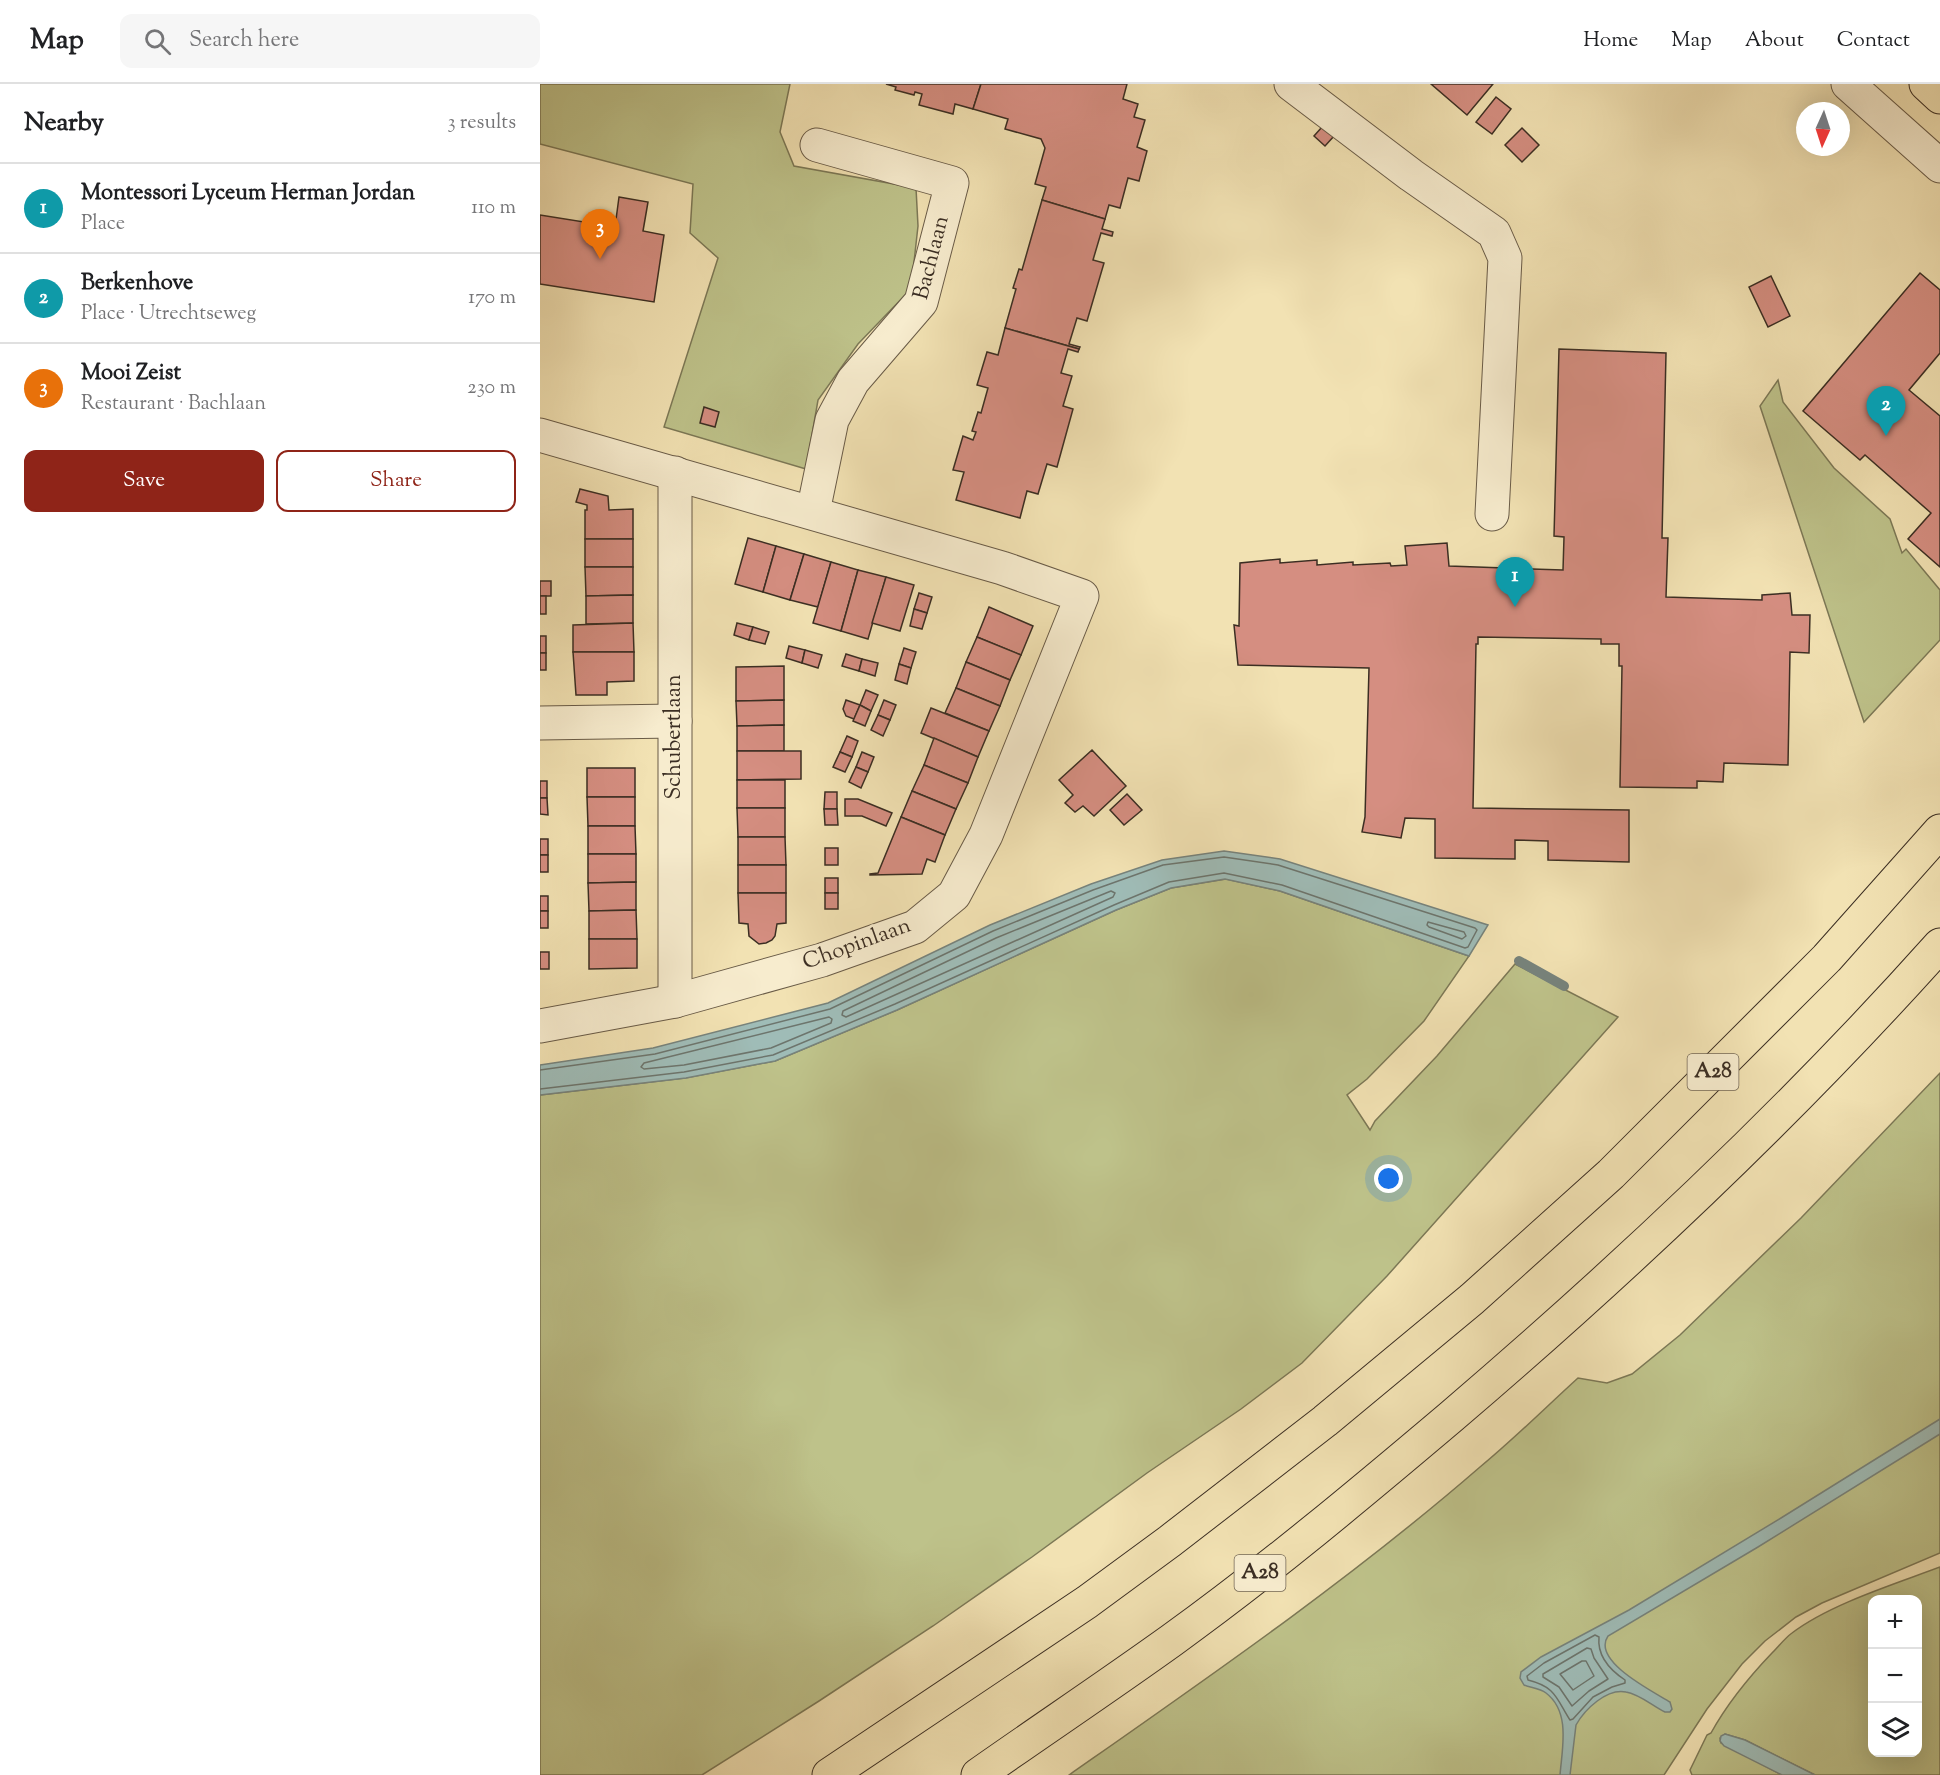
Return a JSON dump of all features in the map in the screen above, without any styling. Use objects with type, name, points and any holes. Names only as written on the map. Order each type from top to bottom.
[{"type":"main road","points":[[1926,84],[1940,97]]},
{"type":"main road","name":"A28","points":[[829,1775],[1040,1634],[1170,1540],[1325,1421],[1472,1299],[1611,1174],[1827,958],[1940,831]]},
{"type":"main road","name":"A28","points":[[978,1775],[1173,1639],[1347,1505],[1528,1351],[1700,1194],[1876,1017],[1940,945]]},
{"type":"street","points":[[1291,84],[1411,175],[1494,233],[1505,258],[1492,514]]},
{"type":"street","points":[[1848,84],[1940,166]]},
{"type":"street","name":"Bachlaan","points":[[813,512],[832,420],[853,381],[921,302],[952,183],[817,145]]},
{"type":"street","points":[[540,435],[813,512]]},
{"type":"street","name":"Schubertlaan","points":[[675,472],[675,1000]]},
{"type":"street","name":"Chopinlaan","points":[[540,1026],[675,1000],[822,960],[915,927],[954,895],[986,835],[1082,596],[1002,568],[813,512]]},
{"type":"street","points":[[540,723],[675,721]]},
{"type":"green space","points":[[540,84],[790,84],[780,132],[794,166],[916,188],[918,226],[911,289],[858,344],[818,400],[806,469],[664,427],[718,258],[690,233],[693,184],[540,144]]},
{"type":"green space","points":[[1778,380],[1783,402],[1834,468],[1890,519],[1902,553],[1906,549],[1940,590],[1940,640],[1864,722],[1760,406]]},
{"type":"green space","points":[[1226,879],[1280,891],[1469,956],[1424,1021],[1367,1079],[1347,1095],[1370,1130],[1375,1121],[1437,1056],[1515,964],[1618,1017],[1387,1276],[1302,1363],[1032,1557],[933,1626],[702,1775],[540,1775],[540,1095],[685,1078],[775,1061],[897,1010],[1116,910],[1171,888]]},
{"type":"green space","points":[[1940,1073],[1940,1553],[1822,1603],[1796,1617],[1765,1641],[1742,1664],[1707,1709],[1664,1775],[1069,1775],[1279,1626],[1381,1549],[1493,1456],[1578,1378],[1607,1383],[1632,1374],[1680,1335],[1801,1218]]},
{"type":"green space","points":[[1940,1567],[1940,1775],[1815,1775],[1745,1740],[1725,1734],[1720,1738],[1721,1743],[1782,1775],[1692,1775],[1690,1770],[1707,1735],[1711,1733],[1747,1681],[1789,1635],[1825,1613],[1883,1588]]},
{"type":"water","points":[[1224,851],[1280,859],[1488,925],[1469,956],[1280,891],[1225,879],[1171,888],[1116,910],[897,1010],[775,1061],[686,1078],[540,1095],[540,1065],[653,1048],[828,1003],[990,925],[1091,884],[1162,860]]},
{"type":"water","points":[[1940,1419],[1940,1434],[1758,1547],[1608,1636],[1605,1646],[1608,1655],[1616,1665],[1627,1675],[1670,1702],[1672,1709],[1670,1712],[1665,1712],[1626,1692],[1604,1696],[1591,1706],[1576,1725],[1570,1775],[1560,1775],[1563,1731],[1559,1710],[1546,1693],[1524,1685],[1520,1678],[1521,1672],[1541,1657],[1629,1610]]},
{"type":"water","points":[[1725,1734],[1745,1740],[1815,1775],[1782,1775],[1724,1746],[1720,1741],[1721,1736]]},
{"type":"building","points":[[886,84],[981,84],[973,109],[955,104],[953,114],[919,105],[922,94],[915,92],[914,95],[895,90],[896,87]]},
{"type":"building","points":[[981,84],[1127,84],[1123,99],[1138,104],[1134,117],[1145,120],[1137,147],[1147,151],[1139,181],[1128,178],[1120,208],[1109,205],[1105,219],[1042,200],[1046,187],[1035,184],[1045,148],[1041,139],[1005,129],[1008,119],[973,109]]},
{"type":"building","points":[[1431,84],[1493,84],[1467,115]]},
{"type":"building","points":[[1496,97],[1511,109],[1492,134],[1476,122]]},
{"type":"building","points":[[1322,127],[1334,136],[1325,146],[1314,136]]},
{"type":"building","points":[[1522,128],[1539,145],[1522,162],[1505,145]]},
{"type":"building","points":[[619,197],[648,202],[643,231],[664,235],[654,302],[540,284],[540,215],[615,227]]},
{"type":"building","points":[[1042,200],[1105,219],[1102,229],[1113,232],[1112,236],[1101,233],[1093,260],[1104,263],[1087,321],[1077,318],[1069,344],[1080,347],[1079,349],[1005,328],[1016,289],[1013,288],[1019,269],[1022,270]]},
{"type":"building","points":[[1920,273],[1940,290],[1940,353],[1909,390],[1940,416],[1940,567],[1908,539],[1931,513],[1865,455],[1860,460],[1803,411]]},
{"type":"building","points":[[1771,276],[1790,316],[1768,327],[1749,287]]},
{"type":"building","points":[[1005,328],[1079,349],[1078,352],[1068,349],[1061,373],[1072,376],[1063,406],[1073,409],[1057,467],[1047,464],[1038,494],[1027,491],[1020,518],[956,500],[964,472],[953,470],[963,436],[973,440],[976,432],[972,431],[978,412],[981,413],[988,388],[977,385],[987,352],[998,355]]},
{"type":"building","points":[[1559,349],[1666,353],[1662,538],[1668,538],[1666,597],[1762,600],[1762,595],[1790,593],[1792,615],[1810,615],[1809,653],[1790,652],[1788,765],[1724,763],[1723,782],[1697,781],[1697,788],[1620,787],[1622,666],[1619,666],[1619,644],[1601,644],[1601,639],[1478,637],[1473,808],[1629,810],[1629,862],[1548,860],[1548,841],[1515,840],[1515,859],[1435,858],[1435,819],[1405,818],[1401,838],[1362,832],[1365,817],[1369,668],[1238,665],[1234,625],[1239,626],[1240,563],[1280,559],[1280,563],[1317,560],[1317,565],[1353,562],[1353,565],[1390,563],[1391,566],[1407,565],[1405,546],[1447,543],[1449,566],[1563,570],[1564,537],[1554,536]]},
{"type":"building","points":[[704,407],[719,412],[715,427],[700,423]]},
{"type":"building","points":[[580,489],[608,496],[609,510],[633,509],[633,539],[585,539],[587,505],[576,502]]},
{"type":"building","points":[[748,538],[776,546],[763,592],[735,584]]},
{"type":"building","points":[[585,539],[633,539],[633,567],[585,567]]},
{"type":"building","points":[[776,546],[804,554],[790,600],[763,592]]},
{"type":"building","points":[[804,554],[831,562],[818,607],[790,600]]},
{"type":"building","points":[[831,562],[858,570],[841,631],[813,623]]},
{"type":"building","points":[[585,567],[633,567],[633,595],[586,596]]},
{"type":"building","points":[[858,570],[886,577],[868,639],[841,631]]},
{"type":"building","points":[[886,577],[914,585],[900,631],[872,623]]},
{"type":"building","points":[[540,581],[551,581],[551,596],[540,596]]},
{"type":"building","points":[[919,593],[932,597],[927,613],[914,609]]},
{"type":"building","points":[[633,595],[633,623],[586,624],[586,596]]},
{"type":"building","points":[[540,596],[546,596],[546,614],[540,614]]},
{"type":"building","points":[[989,607],[1033,626],[1021,655],[977,637]]},
{"type":"building","points":[[914,609],[927,613],[922,629],[910,626]]},
{"type":"building","points":[[633,623],[634,652],[573,652],[573,625]]},
{"type":"building","points":[[737,623],[753,627],[749,640],[734,635]]},
{"type":"building","points":[[753,627],[769,632],[765,644],[749,640]]},
{"type":"building","points":[[540,636],[546,636],[546,653],[540,653]]},
{"type":"building","points":[[977,637],[1021,655],[1010,680],[966,662]]},
{"type":"building","points":[[789,646],[805,650],[802,663],[786,658]]},
{"type":"building","points":[[904,648],[916,652],[911,668],[899,664]]},
{"type":"building","points":[[805,650],[822,655],[818,668],[802,663]]},
{"type":"building","points":[[573,652],[634,652],[634,681],[607,682],[607,695],[576,695]]},
{"type":"building","points":[[540,653],[546,653],[546,670],[540,670]]},
{"type":"building","points":[[846,654],[862,659],[859,671],[842,666]]},
{"type":"building","points":[[862,659],[878,663],[875,676],[859,671]]},
{"type":"building","points":[[966,662],[1010,680],[1000,706],[956,688]]},
{"type":"building","points":[[899,664],[911,668],[907,684],[895,680]]},
{"type":"building","points":[[784,666],[784,700],[736,701],[736,667]]},
{"type":"building","points":[[956,688],[1000,706],[989,731],[945,713]]},
{"type":"building","points":[[866,690],[878,695],[871,711],[860,705]]},
{"type":"building","points":[[784,700],[784,725],[737,726],[736,701]]},
{"type":"building","points":[[846,700],[860,705],[854,719],[846,716],[843,709]]},
{"type":"building","points":[[884,700],[896,705],[890,720],[878,715]]},
{"type":"building","points":[[860,705],[871,711],[865,726],[853,721]]},
{"type":"building","points":[[931,708],[989,731],[978,757],[921,733]]},
{"type":"building","points":[[878,715],[890,720],[883,736],[871,730]]},
{"type":"building","points":[[784,725],[784,751],[737,751],[737,726]]},
{"type":"building","points":[[847,736],[858,741],[852,757],[840,752]]},
{"type":"building","points":[[934,738],[978,757],[968,783],[924,765]]},
{"type":"building","points":[[1092,750],[1126,786],[1094,816],[1083,806],[1075,812],[1065,803],[1073,795],[1059,780]]},
{"type":"building","points":[[737,751],[801,751],[801,779],[737,780]]},
{"type":"building","points":[[840,752],[852,757],[845,772],[833,767]]},
{"type":"building","points":[[862,752],[874,757],[868,772],[856,767]]},
{"type":"building","points":[[924,765],[968,783],[956,809],[912,791]]},
{"type":"building","points":[[856,767],[868,772],[861,788],[849,782]]},
{"type":"building","points":[[587,768],[635,768],[635,797],[587,797]]},
{"type":"building","points":[[737,780],[785,780],[785,808],[737,808]]},
{"type":"building","points":[[540,781],[547,781],[547,798],[540,798]]},
{"type":"building","points":[[912,791],[956,809],[945,835],[901,817]]},
{"type":"building","points":[[825,792],[837,792],[837,809],[824,809]]},
{"type":"building","points":[[1127,794],[1142,810],[1124,825],[1110,810]]},
{"type":"building","points":[[587,797],[635,797],[635,826],[588,826]]},
{"type":"building","points":[[540,798],[547,798],[548,815],[540,814]]},
{"type":"building","points":[[845,799],[858,799],[892,813],[886,826],[862,816],[845,816]]},
{"type":"building","points":[[737,808],[785,808],[785,837],[738,837]]},
{"type":"building","points":[[824,809],[837,809],[838,825],[825,825]]},
{"type":"building","points":[[901,817],[945,835],[935,862],[927,859],[922,874],[870,875],[878,873]]},
{"type":"building","points":[[588,826],[635,826],[636,854],[588,854]]},
{"type":"building","points":[[738,837],[785,837],[786,865],[738,865]]},
{"type":"building","points":[[540,839],[548,839],[548,855],[540,855]]},
{"type":"building","points":[[825,848],[838,848],[838,865],[825,865]]},
{"type":"building","points":[[588,854],[636,854],[636,882],[588,883]]},
{"type":"building","points":[[540,855],[548,855],[548,872],[540,872]]},
{"type":"building","points":[[738,865],[786,865],[786,893],[738,893]]},
{"type":"building","points":[[825,878],[838,878],[838,893],[825,893]]},
{"type":"building","points":[[636,882],[636,910],[589,911],[588,883]]},
{"type":"building","points":[[738,893],[786,893],[786,923],[777,924],[772,940],[759,944],[749,936],[748,924],[739,923]]},
{"type":"building","points":[[825,893],[838,893],[838,909],[825,909]]},
{"type":"building","points":[[540,896],[548,896],[548,911],[540,911]]},
{"type":"building","points":[[636,910],[637,939],[589,939],[589,911]]},
{"type":"building","points":[[540,911],[548,911],[548,928],[540,928]]},
{"type":"building","points":[[589,939],[637,939],[637,968],[589,969]]},
{"type":"building","points":[[540,952],[549,952],[549,969],[540,969]]},
{"type":"waterway","points":[[1519,961],[1564,986]]},
{"type":"place","name":"Mooi Zeist","points":[[600,259]]},
{"type":"place","name":"Berkenhove","points":[[1886,436]]},
{"type":"place","name":"Montessori Lyceum Herman Jordan","points":[[1515,607]]}]
